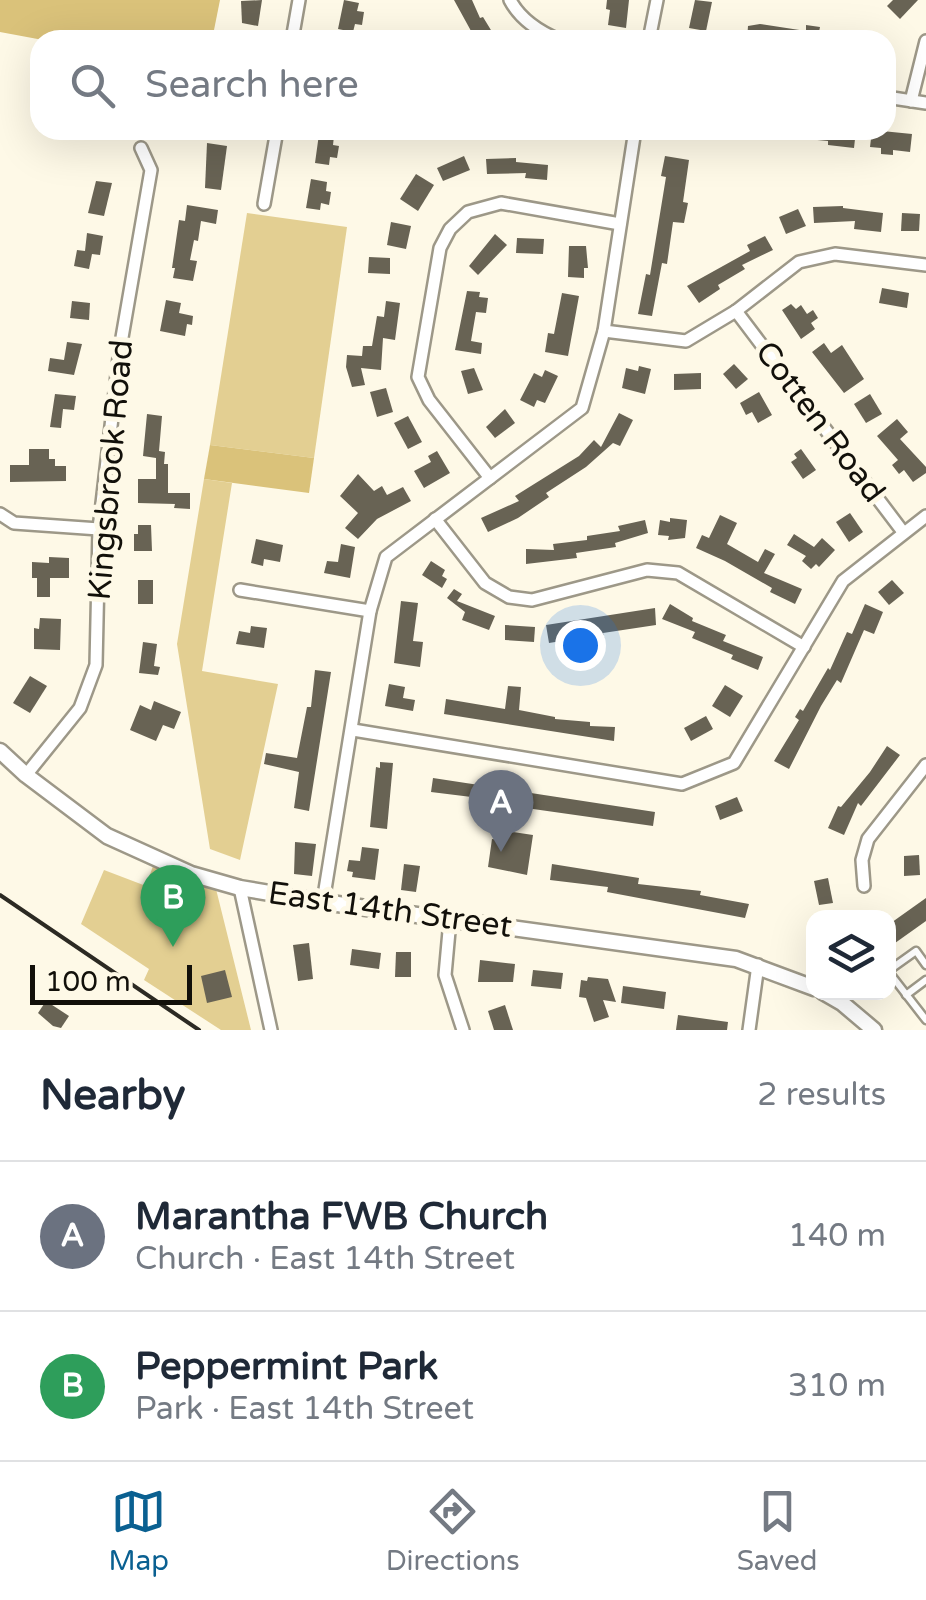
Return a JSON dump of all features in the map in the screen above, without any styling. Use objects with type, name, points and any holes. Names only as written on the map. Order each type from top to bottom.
[{"type":"street","points":[[294,30],[300,0]]},
{"type":"street","points":[[510,0],[516,12],[539,30]]},
{"type":"street","points":[[651,30],[657,0]]},
{"type":"street","points":[[911,101],[926,41]]},
{"type":"street","points":[[896,99],[926,103]]},
{"type":"street","points":[[264,204],[275,140]]},
{"type":"street","points":[[323,902],[370,611],[386,557],[582,408],[604,331],[633,140]]},
{"type":"street","name":"Kingsbrook Road","points":[[26,775],[80,708],[96,665],[98,529],[120,349],[151,170],[140,148]]},
{"type":"street","points":[[490,478],[429,400],[418,377],[440,248],[450,230],[468,212],[501,204],[620,224]]},
{"type":"street","points":[[604,331],[686,341],[736,311],[800,262],[835,254],[926,265]]},
{"type":"street","name":"Cotten Road","points":[[736,311],[903,532]]},
{"type":"street","points":[[0,514],[14,523],[98,529]]},
{"type":"street","points":[[353,730],[682,784],[734,763],[843,581],[926,516]]},
{"type":"street","points":[[435,518],[485,583],[509,597],[532,600],[648,570],[678,573],[804,647]]},
{"type":"street","points":[[240,590],[370,611]]},
{"type":"street","name":"East 14th Street","points":[[0,751],[108,836],[191,874],[240,888],[323,902],[758,965],[806,985]]},
{"type":"street","points":[[864,886],[862,860],[868,839],[921,783],[926,765]]},
{"type":"street","points":[[240,888],[271,1030]]},
{"type":"street","points":[[450,920],[445,975],[463,1030]]},
{"type":"street","points":[[749,1030],[758,965]]},
{"type":"street","points":[[837,1000],[874,1030]]},
{"type":"lane","points":[[896,965],[916,951],[926,965]]},
{"type":"lane","points":[[906,995],[926,980]]},
{"type":"lane","points":[[896,982],[926,1020]]},
{"type":"shaded area","points":[[0,0],[220,0],[214,30],[30,30],[30,38],[0,32]]},
{"type":"shaded area","points":[[247,213],[347,227],[314,458],[210,445]]},
{"type":"shaded area","points":[[210,445],[314,458],[309,493],[204,479]]},
{"type":"shaded area","points":[[204,479],[232,483],[202,671],[278,684],[240,860],[210,849],[177,644]]},
{"type":"shaded area","points":[[153,866],[216,889],[251,1030],[221,1030],[144,980],[149,969],[81,924],[104,870],[146,886]]},
{"type":"building","points":[[262,0],[258,26],[242,23],[241,1]]},
{"type":"building","points":[[344,0],[359,3],[357,11],[364,12],[362,25],[355,24],[354,30],[338,29]]},
{"type":"building","points":[[454,0],[472,0],[491,30],[470,30]]},
{"type":"building","points":[[607,0],[629,0],[626,28],[608,25]]},
{"type":"building","points":[[695,0],[712,2],[706,30],[689,28]]},
{"type":"building","points":[[893,0],[918,0],[900,19],[887,6]]},
{"type":"building","points":[[760,24],[799,30],[748,30],[748,26]]},
{"type":"building","points":[[896,132],[912,134],[910,152],[893,150],[893,155],[881,154],[881,148],[870,147],[871,140],[896,140]]},
{"type":"building","points":[[318,140],[334,140],[333,145],[339,146],[337,158],[330,157],[329,165],[315,163]]},
{"type":"building","points":[[817,140],[855,140],[854,148],[828,145],[828,141]]},
{"type":"building","points":[[207,143],[227,146],[221,190],[205,188]]},
{"type":"building","points":[[464,156],[470,170],[443,181],[437,168]]},
{"type":"building","points":[[665,156],[689,160],[683,202],[688,203],[684,223],[673,222],[667,264],[662,263],[652,316],[638,314],[646,274],[650,275],[666,177],[661,176]]},
{"type":"building","points":[[516,158],[516,162],[548,165],[547,180],[525,178],[526,173],[487,174],[486,159]]},
{"type":"building","points":[[416,174],[434,185],[418,211],[400,199]]},
{"type":"building","points":[[311,179],[327,182],[326,191],[331,192],[329,205],[321,203],[320,210],[306,208]]},
{"type":"building","points":[[96,181],[112,183],[104,216],[88,213]]},
{"type":"building","points":[[187,205],[218,210],[216,224],[201,221],[198,241],[194,240],[190,260],[197,261],[193,281],[173,278],[172,268],[179,220],[185,221]]},
{"type":"building","points":[[843,206],[883,213],[881,232],[854,229],[855,221],[814,223],[813,207]]},
{"type":"building","points":[[798,209],[806,226],[786,234],[779,217]]},
{"type":"building","points":[[902,213],[920,214],[919,231],[901,231]]},
{"type":"building","points":[[391,222],[411,226],[406,249],[387,245]]},
{"type":"building","points":[[87,233],[103,236],[100,255],[92,254],[89,269],[74,266],[77,250],[85,251]]},
{"type":"building","points":[[495,234],[507,245],[478,275],[469,266]]},
{"type":"building","points":[[765,236],[773,250],[742,265],[745,269],[718,285],[720,289],[699,303],[687,286],[750,251],[747,245]]},
{"type":"building","points":[[517,238],[544,239],[543,254],[516,253]]},
{"type":"building","points":[[569,246],[586,246],[588,268],[584,268],[584,278],[568,277]]},
{"type":"building","points":[[369,257],[390,258],[390,274],[368,273]]},
{"type":"building","points":[[882,288],[909,293],[907,308],[879,303]]},
{"type":"building","points":[[467,291],[480,292],[479,297],[488,298],[486,313],[476,312],[471,341],[482,343],[481,354],[455,350]]},
{"type":"building","points":[[562,293],[579,296],[568,356],[545,352],[548,333],[554,334]]},
{"type":"building","points":[[166,300],[181,303],[179,313],[193,316],[185,336],[160,331]]},
{"type":"building","points":[[72,301],[90,303],[89,320],[70,318]]},
{"type":"building","points":[[386,301],[400,303],[395,340],[383,338],[381,370],[361,368],[365,385],[352,387],[347,355],[362,356],[363,346],[372,346],[377,316],[384,317]]},
{"type":"building","points":[[791,304],[796,309],[801,305],[807,314],[813,310],[818,318],[811,323],[815,329],[801,339],[782,310]]},
{"type":"building","points":[[67,342],[82,344],[74,375],[48,371],[50,358],[64,360]]},
{"type":"building","points":[[824,343],[831,353],[842,345],[864,379],[844,393],[812,352]]},
{"type":"building","points":[[734,364],[748,379],[736,389],[723,374]]},
{"type":"building","points":[[639,366],[651,369],[645,394],[622,388],[626,368],[638,371]]},
{"type":"building","points":[[474,368],[483,390],[468,394],[461,371]]},
{"type":"building","points":[[545,370],[558,376],[545,403],[537,400],[534,407],[520,400],[534,373],[542,377]]},
{"type":"building","points":[[701,373],[701,389],[674,390],[674,374]]},
{"type":"building","points":[[386,388],[393,412],[377,417],[370,392]]},
{"type":"building","points":[[759,392],[772,415],[758,423],[752,412],[746,415],[740,403]]},
{"type":"building","points":[[55,394],[76,396],[74,410],[63,409],[61,428],[50,427]]},
{"type":"building","points":[[870,394],[882,414],[866,423],[854,404]]},
{"type":"building","points":[[505,409],[515,423],[495,438],[486,427]]},
{"type":"building","points":[[619,413],[633,420],[620,446],[613,443],[586,467],[546,493],[549,497],[488,532],[481,518],[519,501],[515,496],[579,456],[594,440],[601,447]]},
{"type":"building","points":[[147,414],[162,416],[159,451],[165,452],[164,464],[168,464],[168,493],[190,493],[190,509],[174,508],[175,504],[138,503],[138,479],[156,479],[156,458],[143,456]]},
{"type":"building","points":[[408,416],[422,442],[408,449],[394,423]]},
{"type":"building","points":[[897,419],[908,432],[900,439],[926,467],[926,473],[913,482],[904,470],[899,474],[892,465],[898,460],[877,436]]},
{"type":"building","points":[[29,449],[49,449],[49,459],[55,459],[55,466],[66,466],[66,481],[10,482],[10,465],[29,465]]},
{"type":"building","points":[[801,449],[816,470],[803,479],[791,462]]},
{"type":"building","points":[[437,451],[450,473],[424,488],[414,471],[431,462],[428,456]]},
{"type":"building","points":[[358,474],[374,491],[382,486],[387,495],[403,487],[411,501],[377,519],[358,539],[345,528],[358,513],[340,496]]},
{"type":"building","points":[[850,513],[863,532],[849,542],[836,522]]},
{"type":"building","points":[[720,515],[737,523],[727,544],[758,562],[765,549],[775,554],[764,573],[802,589],[795,604],[696,548],[702,535],[709,538]]},
{"type":"building","points":[[670,518],[687,520],[685,538],[668,540],[669,536],[658,535],[660,520],[670,522]]},
{"type":"building","points":[[645,520],[648,533],[615,543],[616,547],[576,553],[577,558],[526,564],[526,549],[554,550],[553,544],[587,540],[587,536],[620,531],[618,526]]},
{"type":"building","points":[[138,525],[151,525],[152,551],[134,551]]},
{"type":"building","points":[[794,534],[814,547],[822,538],[835,550],[819,567],[816,564],[811,569],[802,561],[806,556],[787,545]]},
{"type":"building","points":[[256,539],[283,545],[280,562],[264,559],[263,566],[251,563]]},
{"type":"building","points":[[341,544],[355,547],[350,578],[324,573],[327,561],[338,562]]},
{"type":"building","points":[[49,557],[69,558],[69,578],[50,578],[50,597],[37,597],[32,562],[49,563]]},
{"type":"building","points":[[431,561],[445,570],[442,576],[447,579],[442,588],[422,575]]},
{"type":"building","points":[[138,580],[153,580],[153,604],[138,604]]},
{"type":"building","points":[[892,580],[904,593],[889,605],[878,592]]},
{"type":"building","points":[[454,589],[462,594],[457,601],[495,616],[489,630],[462,620],[465,612],[447,598]]},
{"type":"building","points":[[401,601],[418,603],[413,641],[423,642],[420,667],[394,663]]},
{"type":"building","points":[[670,604],[692,621],[726,635],[723,641],[763,657],[758,670],[692,638],[695,632],[662,619]]},
{"type":"building","points":[[865,604],[883,612],[874,634],[864,630],[841,683],[837,680],[821,706],[789,769],[774,761],[799,720],[795,717],[830,670]]},
{"type":"building","points":[[655,608],[656,625],[603,633],[605,640],[593,643],[592,636],[549,643],[546,625]]},
{"type":"building","points":[[40,618],[61,619],[60,650],[34,649],[34,628],[39,629]]},
{"type":"building","points":[[505,625],[535,627],[534,642],[505,640]]},
{"type":"building","points":[[251,626],[267,628],[264,648],[236,644],[239,631],[250,633]]},
{"type":"building","points":[[143,642],[157,644],[154,666],[160,667],[158,675],[139,673]]},
{"type":"building","points":[[315,670],[331,672],[309,811],[294,808],[299,772],[264,764],[266,753],[297,758],[307,707],[311,707]]},
{"type":"building","points":[[30,676],[47,686],[30,713],[13,703]]},
{"type":"building","points":[[389,684],[405,687],[403,698],[415,700],[413,711],[385,706]]},
{"type":"building","points":[[725,685],[743,696],[730,717],[712,706]]},
{"type":"building","points":[[508,686],[521,687],[519,710],[590,722],[590,726],[615,727],[614,741],[444,714],[446,699],[505,709]]},
{"type":"building","points":[[154,701],[181,712],[174,729],[163,725],[156,741],[130,730],[140,705],[151,710]]},
{"type":"building","points":[[706,716],[713,729],[691,741],[684,728]]},
{"type":"building","points":[[887,746],[900,755],[861,806],[858,803],[844,835],[828,828],[838,806],[870,772]]},
{"type":"building","points":[[380,762],[393,763],[387,829],[370,827],[376,767],[380,768]]},
{"type":"building","points":[[433,778],[655,812],[653,826],[526,808],[525,815],[514,813],[515,806],[504,801],[431,792]]},
{"type":"building","points":[[737,797],[743,811],[720,820],[715,806]]},
{"type":"building","points":[[500,830],[533,835],[527,875],[488,867],[492,839],[499,840]]},
{"type":"building","points":[[295,842],[316,844],[312,876],[294,874]]},
{"type":"building","points":[[362,847],[379,849],[375,880],[352,877],[353,872],[347,871],[349,860],[360,861]]},
{"type":"building","points":[[919,855],[920,875],[904,876],[904,856]]},
{"type":"building","points":[[404,864],[420,866],[416,892],[401,890]]},
{"type":"building","points":[[552,864],[639,878],[638,884],[701,891],[700,895],[749,904],[745,918],[607,892],[608,887],[550,880]]},
{"type":"building","points":[[828,878],[833,903],[819,905],[814,881]]},
{"type":"building","points":[[926,898],[926,921],[896,942],[896,919]]},
{"type":"building","points":[[309,943],[313,979],[298,981],[293,945]]},
{"type":"building","points":[[352,949],[381,953],[379,969],[350,965]]},
{"type":"building","points":[[396,952],[411,952],[411,977],[395,977]]},
{"type":"building","points":[[480,960],[515,964],[513,982],[478,982]]},
{"type":"building","points":[[225,970],[232,997],[207,1003],[201,976]]},
{"type":"building","points":[[533,970],[563,973],[561,989],[531,986]]},
{"type":"building","points":[[588,977],[608,979],[616,1002],[603,1000],[609,1017],[594,1022],[586,998],[579,997],[581,980],[587,981]]},
{"type":"building","points":[[623,986],[666,992],[664,1009],[621,1003]]},
{"type":"building","points":[[46,1001],[69,1016],[61,1028],[38,1013]]},
{"type":"building","points":[[505,1005],[513,1030],[494,1030],[488,1011]]},
{"type":"building","points":[[678,1015],[728,1022],[727,1030],[676,1030]]},
{"type":"railway","points":[[0,895],[199,1030]]},
{"type":"place","name":"Marantha FWB Church","points":[[501,852]]},
{"type":"place","name":"Peppermint Park","points":[[173,947]]}]
